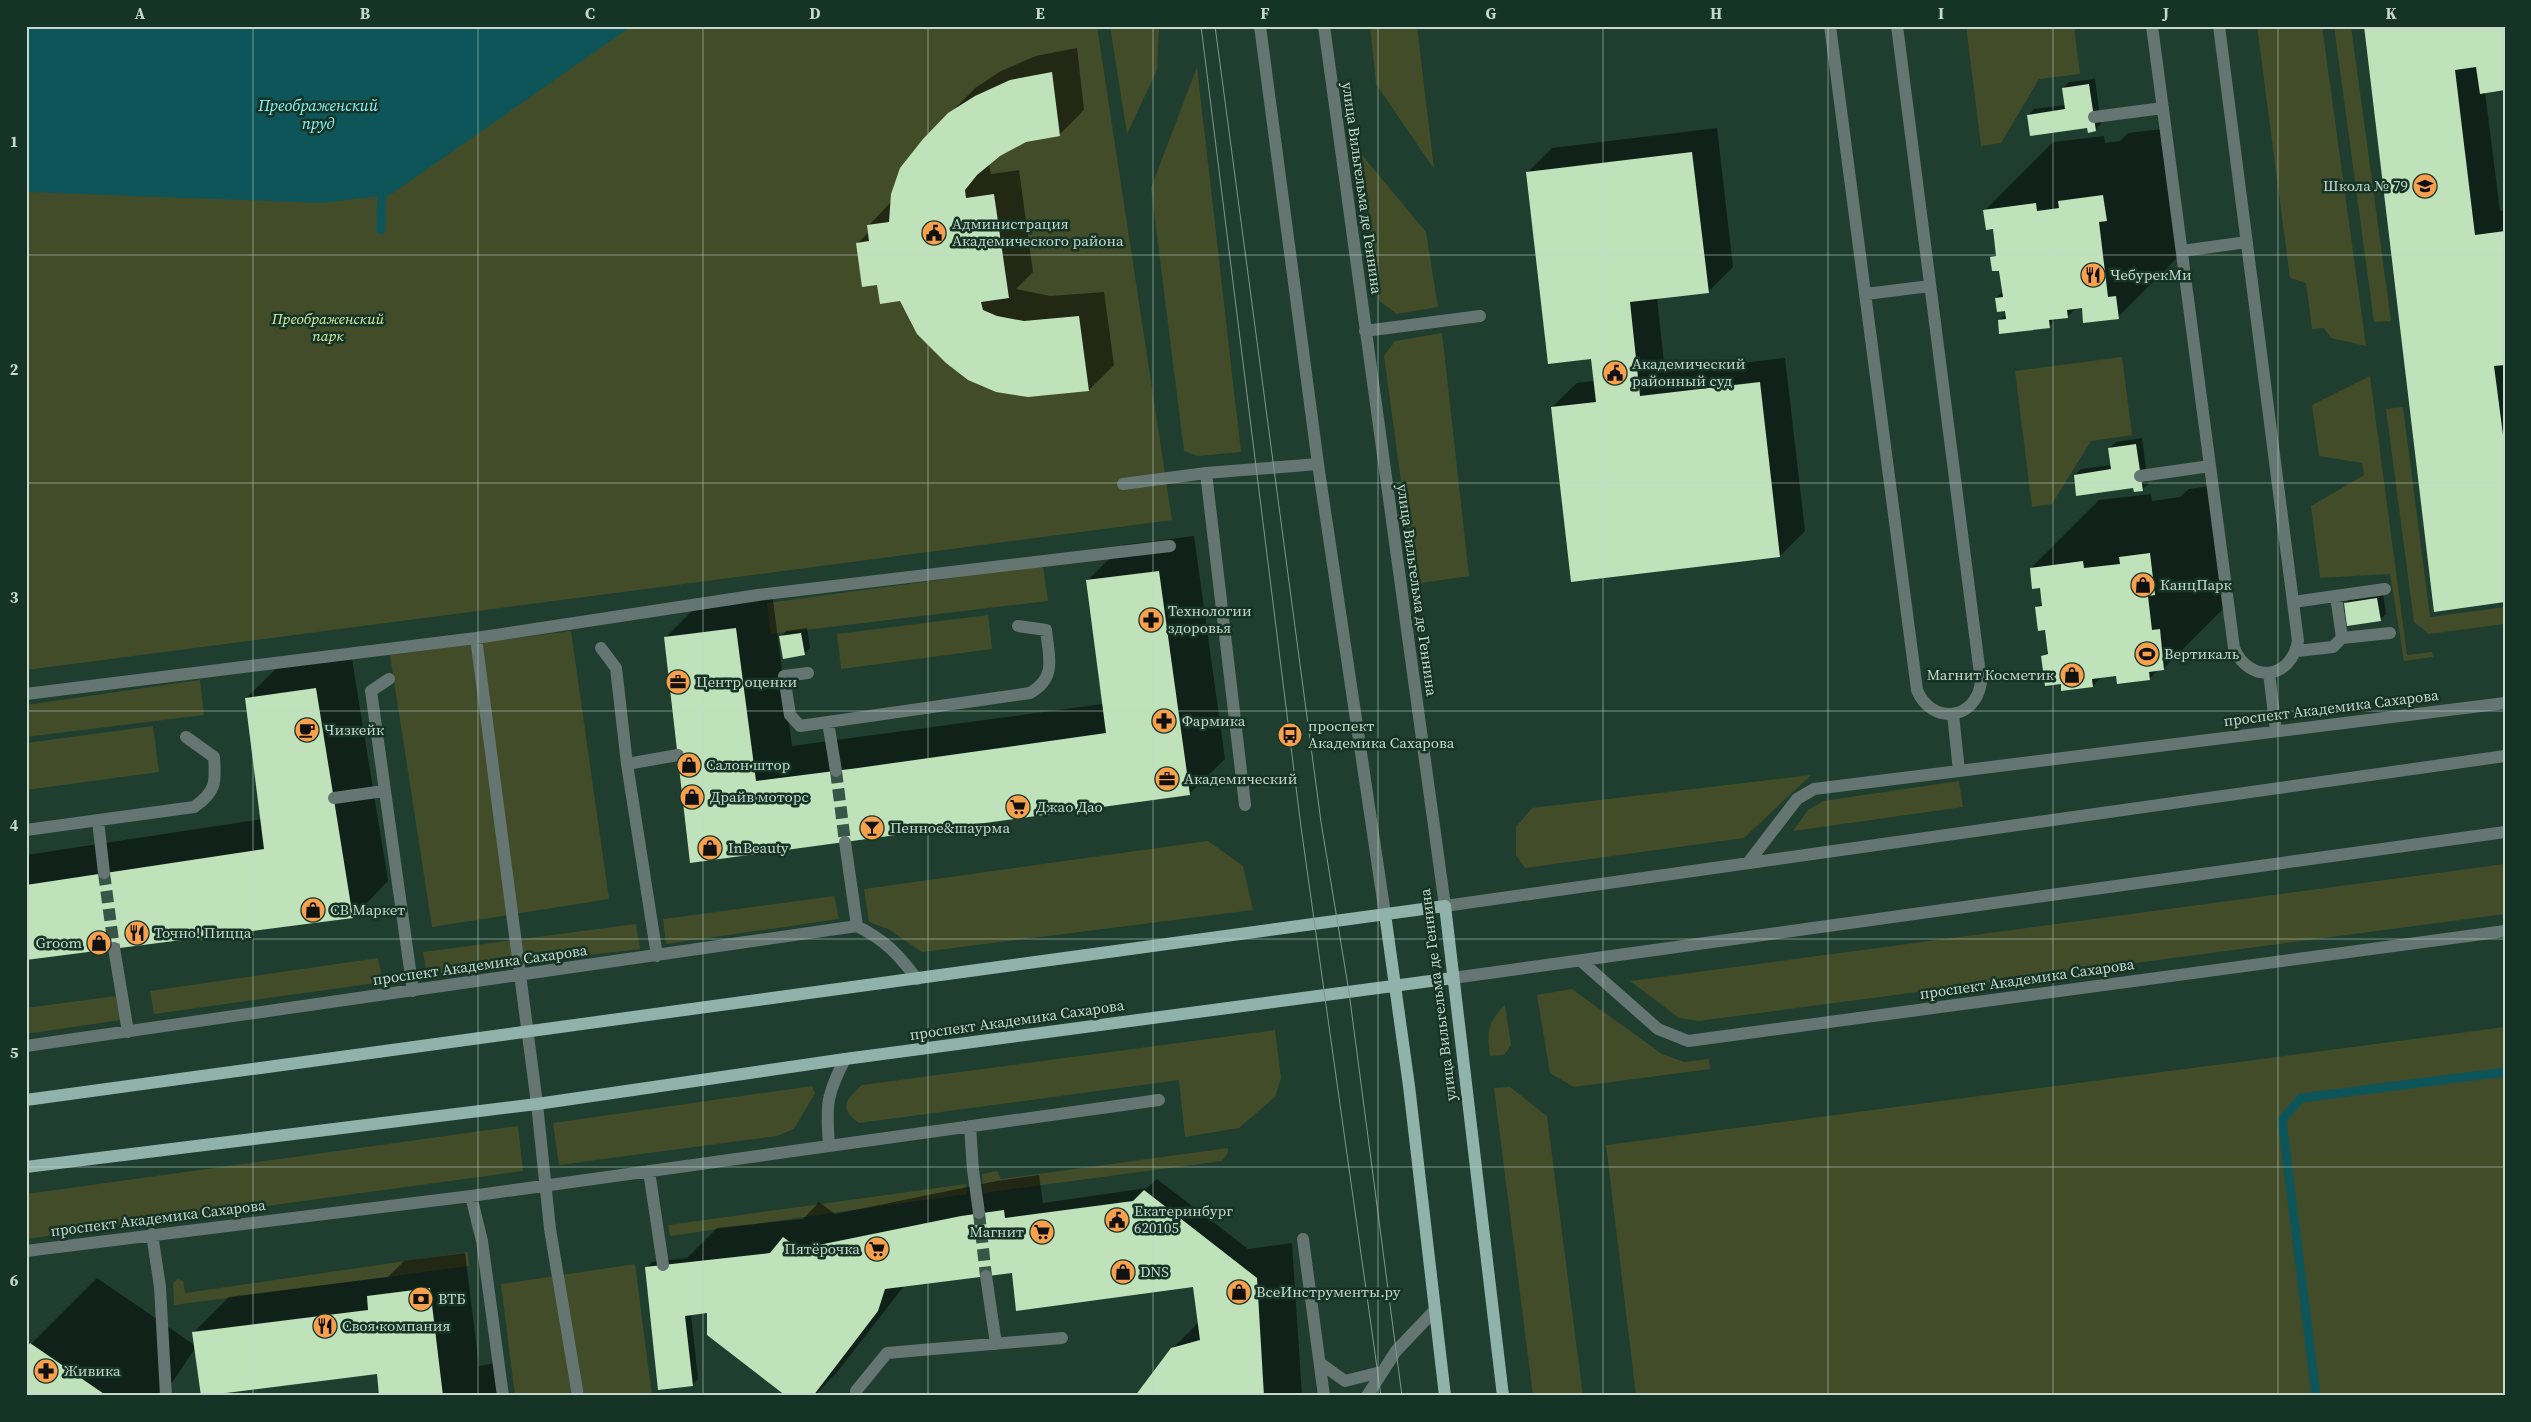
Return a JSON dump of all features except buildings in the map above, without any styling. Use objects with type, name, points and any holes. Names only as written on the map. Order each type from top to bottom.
[{"type":"main road","points":[[26,1100],[917,980],[1445,906]]},
{"type":"main road","name":"улица Вильгельма де Геннина","points":[[1445,906],[1503,1396]]},
{"type":"main road","points":[[1385,914],[1409,1086],[1445,1396]]},
{"type":"main road","name":"проспект Академика Сахарова","points":[[26,1167],[537,1104],[845,1059],[1453,978]]},
{"type":"street","points":[[1260,26],[1318,464],[1385,914]]},
{"type":"street","name":"улица Вильгельма де Геннина","points":[[1324,26],[1445,906]]},
{"type":"street","points":[[1830,26],[1917,690],[1928,707],[1939,713],[1952,714],[1965,710],[1974,701],[1980,692],[1981,682],[1897,26]]},
{"type":"street","points":[[2152,26],[2234,648],[2245,666],[2256,672],[2269,673],[2282,669],[2296,651],[2298,642],[2219,26]]},
{"type":"street","points":[[2094,117],[2162,108]]},
{"type":"street","points":[[2182,251],[2247,242]]},
{"type":"street","points":[[1866,294],[1930,286]]},
{"type":"street","points":[[1365,331],[1480,316]]},
{"type":"street","points":[[1123,484],[1206,473],[1318,464]]},
{"type":"street","points":[[2140,476],[2210,466]]},
{"type":"street","points":[[1206,473],[1245,805]]},
{"type":"street","points":[[26,694],[476,638],[758,595],[1170,546]]},
{"type":"street","points":[[2293,602],[2385,589]]},
{"type":"street","points":[[2336,596],[2342,638]]},
{"type":"street","points":[[808,673],[784,676],[790,715],[800,726],[1030,693],[1042,687],[1050,671],[1046,630],[1018,626]]},
{"type":"street","points":[[2296,651],[2333,647],[2342,638],[2390,633]]},
{"type":"street","points":[[476,638],[537,1104],[550,1229],[578,1396]]},
{"type":"street","points":[[601,648],[616,668],[627,764],[657,956]]},
{"type":"street","points":[[2269,673],[2276,731]]},
{"type":"street","points":[[389,679],[371,691],[412,991]]},
{"type":"street","name":"проспект Академика Сахарова","points":[[1748,863],[1797,799],[1814,789],[2505,703]]},
{"type":"street","points":[[1952,714],[1960,771]]},
{"type":"street","points":[[828,722],[836,771]]},
{"type":"street","points":[[26,830],[194,806],[207,798],[216,780],[214,757],[186,737]]},
{"type":"street","points":[[627,764],[678,755]]},
{"type":"street","points":[[1445,906],[2505,756]]},
{"type":"street","points":[[334,798],[384,791]]},
{"type":"street","points":[[98,821],[104,873]]},
{"type":"street","name":"проспект Академика Сахарова","points":[[1453,978],[2505,832]]},
{"type":"street","points":[[844,842],[857,926],[881,938],[902,959],[917,980]]},
{"type":"street","name":"проспект Академика Сахарова","points":[[26,1046],[857,926]]},
{"type":"street","name":"проспект Академика Сахарова","points":[[1581,961],[1658,1029],[1688,1041],[2505,931]]},
{"type":"street","points":[[114,948],[128,1032]]},
{"type":"street","points":[[829,1146],[826,1107],[832,1084],[845,1059]]},
{"type":"street","name":"проспект Академика Сахарова","points":[[26,1251],[471,1196],[1159,1100]]},
{"type":"street","points":[[970,1126],[973,1170],[979,1213]]},
{"type":"street","points":[[649,1171],[663,1265]]},
{"type":"street","points":[[471,1196],[482,1241],[503,1396]]},
{"type":"street","points":[[152,1234],[160,1287],[166,1396]]},
{"type":"street","points":[[1303,1239],[1324,1396]]},
{"type":"street","points":[[986,1276],[996,1344]]},
{"type":"street","points":[[1368,1396],[1381,1372],[1396,1351],[1434,1311]]},
{"type":"street","points":[[856,1391],[887,1353],[1062,1338]]},
{"type":"street","points":[[1320,1363],[1345,1382],[1381,1372]]},
{"type":"green space","name":"Преображенский парк","points":[[26,26],[1097,26],[1172,520],[26,670]]},
{"type":"green space","points":[[1110,26],[1159,26],[1157,70],[1127,134]]},
{"type":"green space","points":[[1370,26],[1417,26],[1434,169],[1376,84]]},
{"type":"green space","points":[[1966,26],[2074,26],[2080,74],[2039,79],[2001,143],[1981,146]]},
{"type":"green space","points":[[2257,26],[2322,26],[2366,346],[2331,338],[2324,328],[2312,329],[2306,283],[2290,278]]},
{"type":"green space","points":[[2334,26],[2351,26],[2391,321],[2374,322]]},
{"type":"green space","points":[[1197,67],[1241,452],[1198,456],[1184,451],[1151,188]]},
{"type":"green space","points":[[1362,155],[1426,232],[1438,307],[1397,314],[1379,301]]},
{"type":"green space","points":[[1442,333],[1469,576],[1415,584],[1384,356],[1395,341]]},
{"type":"green space","points":[[2122,357],[2132,435],[2091,441],[2052,504],[2032,507],[2015,371]]},
{"type":"green space","points":[[2370,376],[2407,655],[2432,652],[2433,657],[2404,661],[2390,574],[2320,578],[2311,506],[2364,475],[2362,463],[2319,456],[2312,405]]},
{"type":"green space","points":[[2403,407],[2430,617],[2505,607],[2505,624],[2429,634],[2414,622],[2386,409]]},
{"type":"green space","points":[[1043,566],[1048,601],[771,634],[767,603]]},
{"type":"green space","points":[[988,615],[992,649],[841,669],[837,634]]},
{"type":"green space","points":[[571,631],[609,899],[432,927],[390,655]]},
{"type":"green space","points":[[200,680],[204,715],[26,737],[26,705]]},
{"type":"green space","points":[[153,726],[159,772],[26,790],[26,743]]},
{"type":"green space","points":[[1811,775],[1744,838],[1525,868],[1516,855],[1516,827],[1532,808]]},
{"type":"green space","points":[[1959,781],[1963,807],[1793,831],[1808,810],[1823,801]]},
{"type":"green space","points":[[1208,841],[1243,866],[1253,910],[922,952],[888,929],[869,922],[864,889]]},
{"type":"green space","points":[[2505,864],[2505,914],[1699,1021],[1679,1018],[1630,981]]},
{"type":"green space","points":[[834,896],[839,919],[666,944],[663,919]]},
{"type":"green space","points":[[636,924],[640,949],[427,975],[423,952]]},
{"type":"green space","points":[[378,958],[383,982],[154,1014],[150,991]]},
{"type":"green space","points":[[1572,989],[1662,1054],[1684,1062],[1709,1059],[1710,1069],[1574,1087],[1550,1073],[1537,995]]},
{"type":"green space","points":[[116,996],[121,1020],[26,1034],[26,1008]]},
{"type":"green space","points":[[1505,1005],[1511,1045],[1504,1055],[1490,1056],[1490,1028],[1495,1017]]},
{"type":"green space","points":[[2505,1027],[2505,1396],[1636,1396],[1606,1145]]},
{"type":"green space","points":[[1275,1030],[1281,1078],[1275,1097],[1239,1128],[1185,1137],[1179,1080],[859,1123],[852,1118],[847,1109],[848,1099],[862,1085]]},
{"type":"green space","points":[[812,1086],[815,1093],[794,1129],[777,1136],[559,1165],[553,1123]]},
{"type":"green space","points":[[1510,1087],[1547,1116],[1583,1396],[1533,1396],[1494,1088]]},
{"type":"green space","points":[[518,1126],[523,1171],[26,1239],[26,1194]]},
{"type":"green space","points":[[1228,1148],[1228,1153],[1222,1161],[983,1193],[982,1174],[997,1171],[1001,1179]]},
{"type":"green space","points":[[966,1184],[967,1194],[670,1236],[668,1225]]},
{"type":"green space","points":[[468,1252],[469,1266],[174,1305],[173,1283],[178,1279],[183,1281],[185,1293]]},
{"type":"green space","points":[[635,1264],[652,1396],[515,1396],[501,1284]]},
{"type":"water","name":"Преображенский пруд","points":[[26,26],[632,26],[390,195],[321,203],[26,192]]},
{"type":"waterway","points":[[381,230],[382,185]]},
{"type":"waterway","points":[[2316,1396],[2282,1120],[2301,1098],[2505,1072]]},
{"type":"tunnel","points":[[836,771],[845,842]]},
{"type":"tunnel","points":[[104,873],[114,948]]},
{"type":"tunnel","points":[[979,1213],[986,1276]]},
{"type":"tram line","points":[[1201,26],[1301,827],[1381,1396]]},
{"type":"tram line","points":[[1215,26],[1321,822],[1349,992],[1402,1396]]},
{"type":"place","name":"Школа № 79","points":[[2425,186]]},
{"type":"place","name":"Администрация Академического района","points":[[934,233]]},
{"type":"place","name":"ЧебурекМи","points":[[2093,275]]},
{"type":"place","name":"Академический районный суд","points":[[1615,373]]},
{"type":"place","name":"КанцПарк","points":[[2143,585]]},
{"type":"place","name":"Технологии здоровья","points":[[1151,620]]},
{"type":"place","name":"Вертикаль","points":[[2147,654]]},
{"type":"place","name":"Магнит Косметик","points":[[2072,675]]},
{"type":"place","name":"Центр оценки","points":[[678,682]]},
{"type":"place","name":"Фармика","points":[[1164,721]]},
{"type":"place","name":"Чизкейк","points":[[307,730]]},
{"type":"place","name":"проспект Академика Сахарова","points":[[1290,735]]},
{"type":"place","name":"Салон штор","points":[[689,765]]},
{"type":"place","name":"Академический","points":[[1167,779]]},
{"type":"place","name":"Драйв моторс","points":[[692,797]]},
{"type":"place","name":"Джао Дао","points":[[1018,807]]},
{"type":"place","name":"Пенное&шаурма","points":[[872,828]]},
{"type":"place","name":"InBeauty","points":[[710,848]]},
{"type":"place","name":"СВ Маркет","points":[[313,910]]},
{"type":"place","name":"Точно! Пицца","points":[[137,933]]},
{"type":"place","name":"Groom","points":[[99,943]]},
{"type":"place","name":"Екатеринбург 620105","points":[[1117,1220]]},
{"type":"place","name":"Магнит","points":[[1042,1232]]},
{"type":"place","name":"Пятёрочка","points":[[877,1249]]},
{"type":"place","name":"DNS","points":[[1123,1272]]},
{"type":"place","name":"ВсеИнструменты.ру","points":[[1239,1292]]},
{"type":"place","name":"ВТБ","points":[[421,1299]]},
{"type":"place","name":"Своя компания","points":[[325,1326]]},
{"type":"place","name":"Живика","points":[[46,1371]]}]
